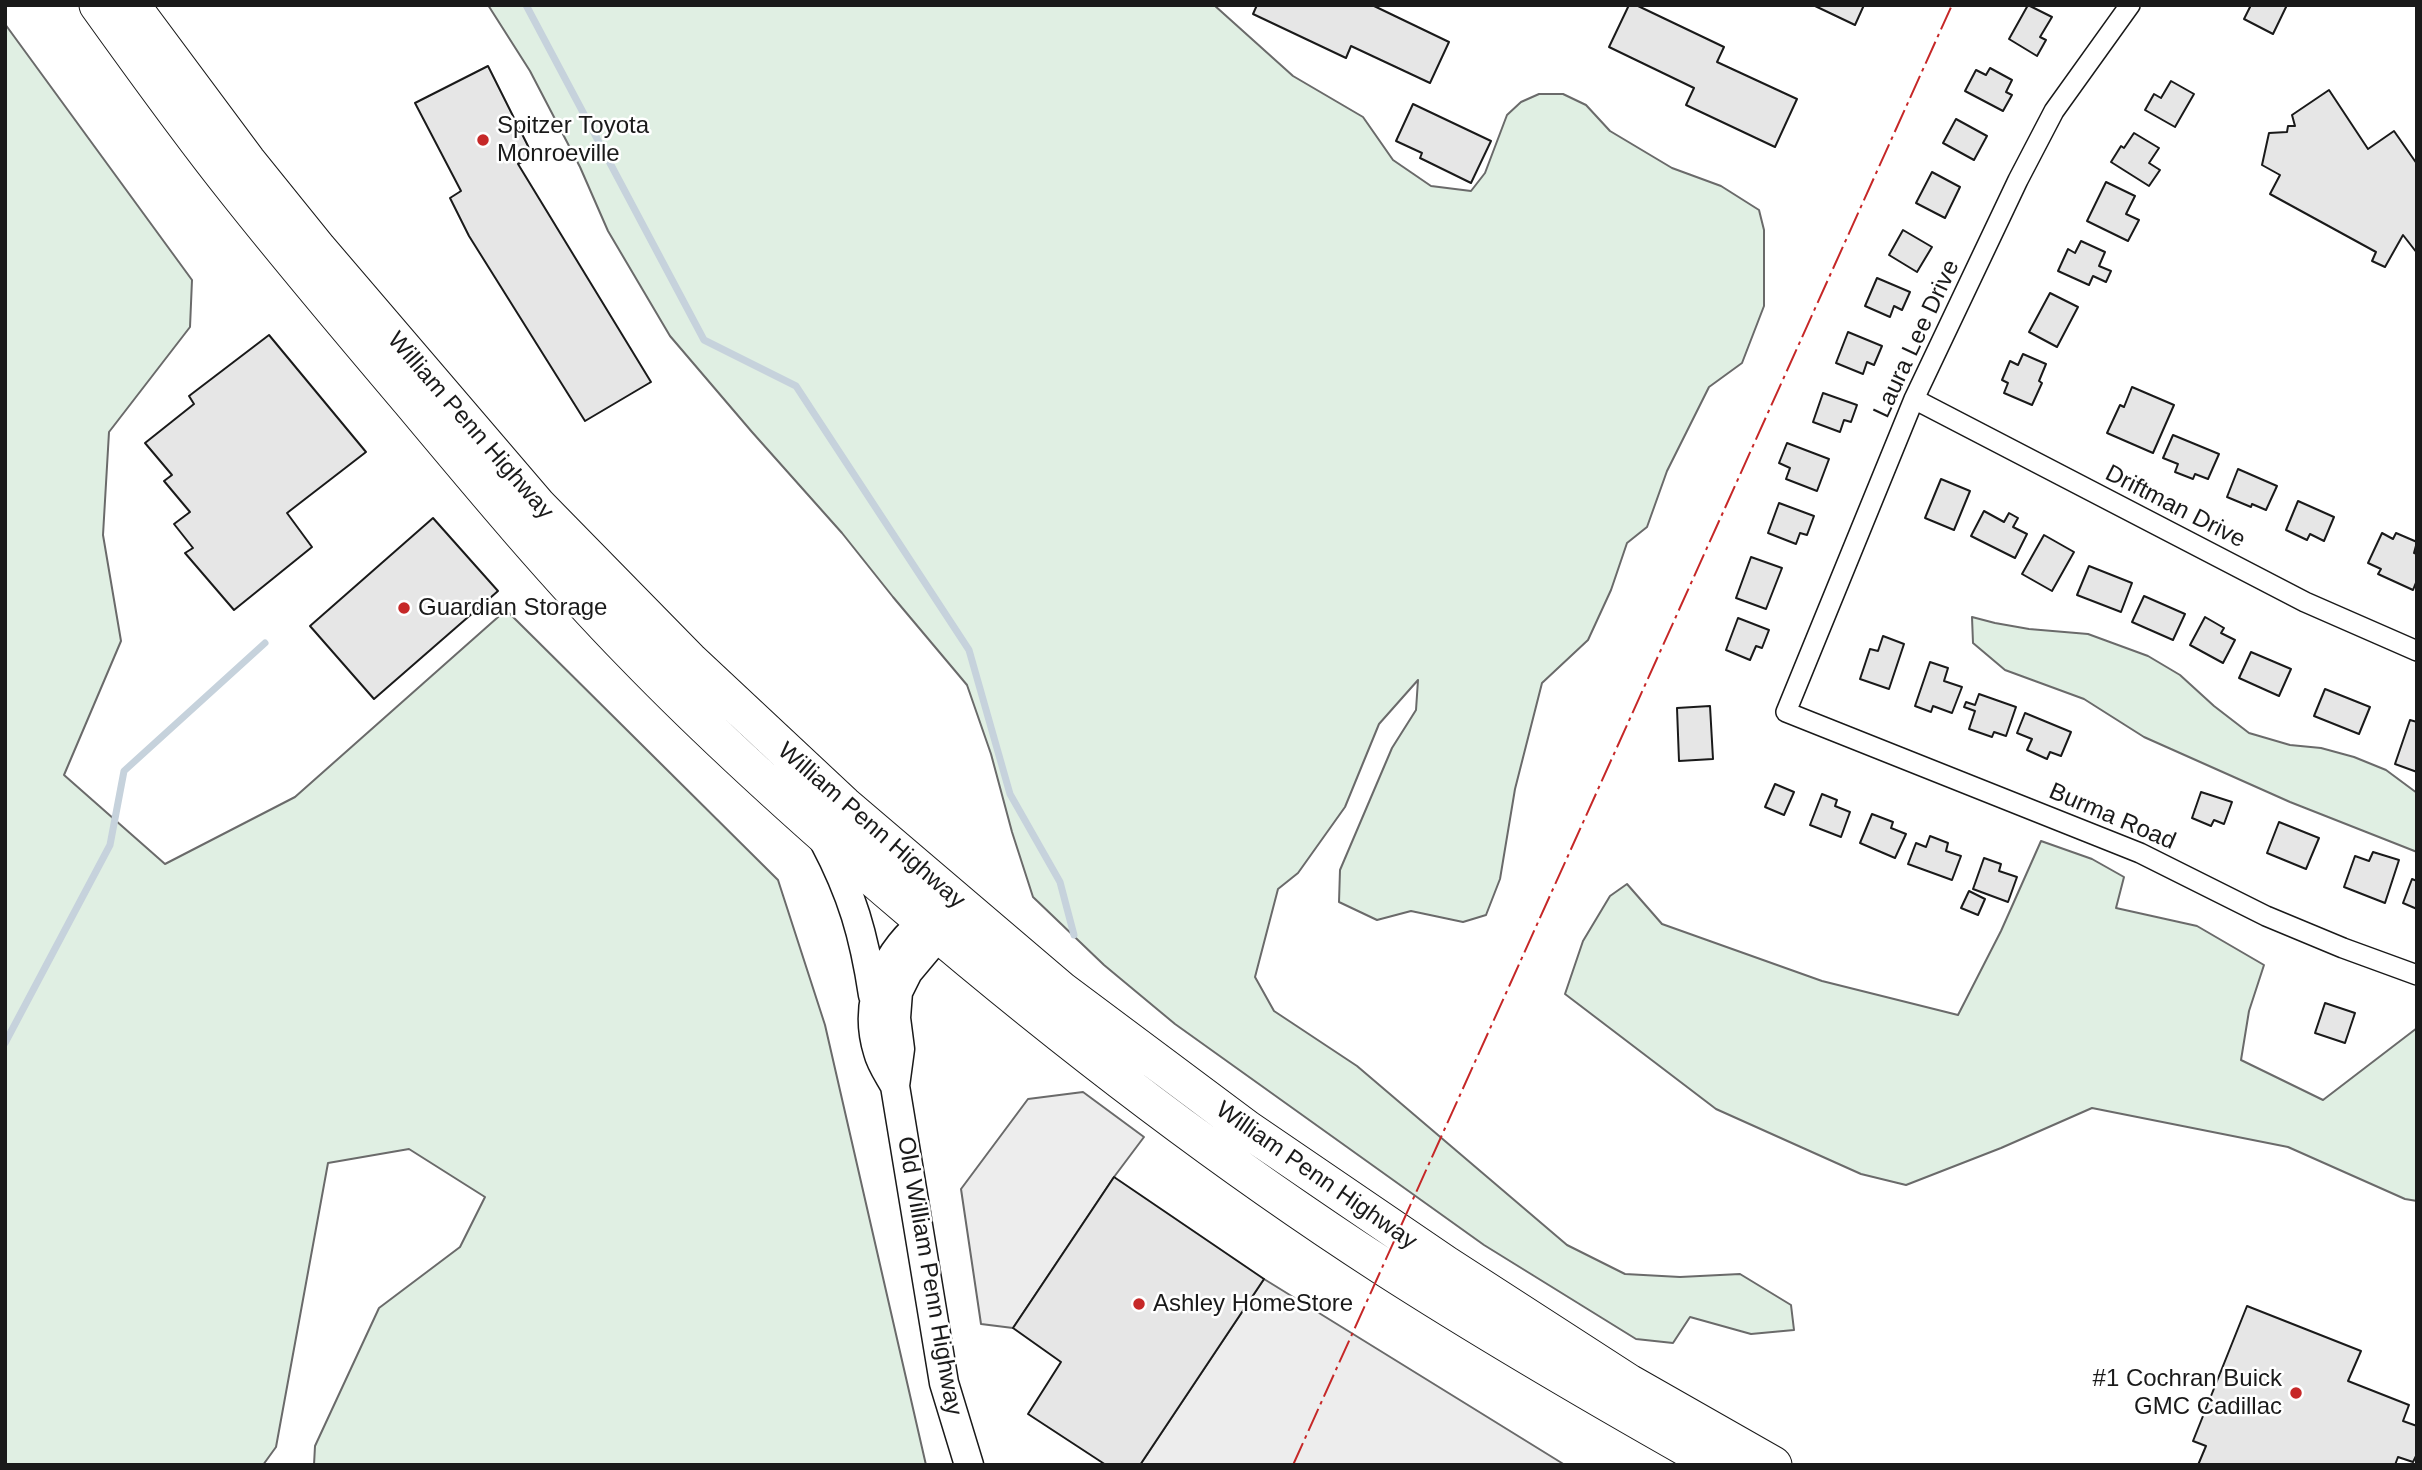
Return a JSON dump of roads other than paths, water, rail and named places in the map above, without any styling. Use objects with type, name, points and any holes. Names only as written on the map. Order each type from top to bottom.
[{"type":"highway","name":"William Penn Highway","points":[[97,5],[209,156],[297,267],[526,538],[634,655],[820,832],[1039,1018],[1130,1088],[1323,1227],[1531,1358],[1717,1465]]},
{"type":"highway","name":"William Penn Highway","points":[[131,5],[247,161],[471,431],[538,506],[633,604],[773,740],[954,900],[1061,990],[1152,1060],[1346,1198],[1629,1383],[1773,1465]]},
{"type":"main road","points":[[820,832],[842,876],[862,932],[874,1003]]},
{"type":"main road","name":"Old William Penn Highway","points":[[954,900],[931,928],[882,972],[874,1003],[878,1052],[894,1086],[944,1383],[969,1465]]},
{"type":"main road","name":"Old William Penn Highway","points":[[894,1086],[900,1049],[896,1018],[898,992],[931,928]]},
{"type":"street","name":"Laura Lee Drive","points":[[1786,712],[1914,399],[2018,180],[2054,111],[2130,5]]},
{"type":"street","name":"Driftman Drive","points":[[1914,399],[2305,602],[2417,651]]},
{"type":"street","name":"Burma Road","points":[[1786,712],[2140,853],[2266,916],[2417,975]]},
{"type":"waterway","points":[[526,5],[704,340],[796,386],[969,650],[1010,794],[1060,882],[1074,935]]},
{"type":"waterway","points":[[5,1043],[110,845],[124,771],[265,643]]},
{"type":"place","name":"Spitzer Toyota Monroeville","points":[[483,140]]},
{"type":"place","name":"Guardian Storage","points":[[404,608]]},
{"type":"place","name":"Ashley HomeStore","points":[[1139,1304]]},
{"type":"place","name":"#1 Cochran Buick GMC Cadillac","points":[[2296,1393]]}]
